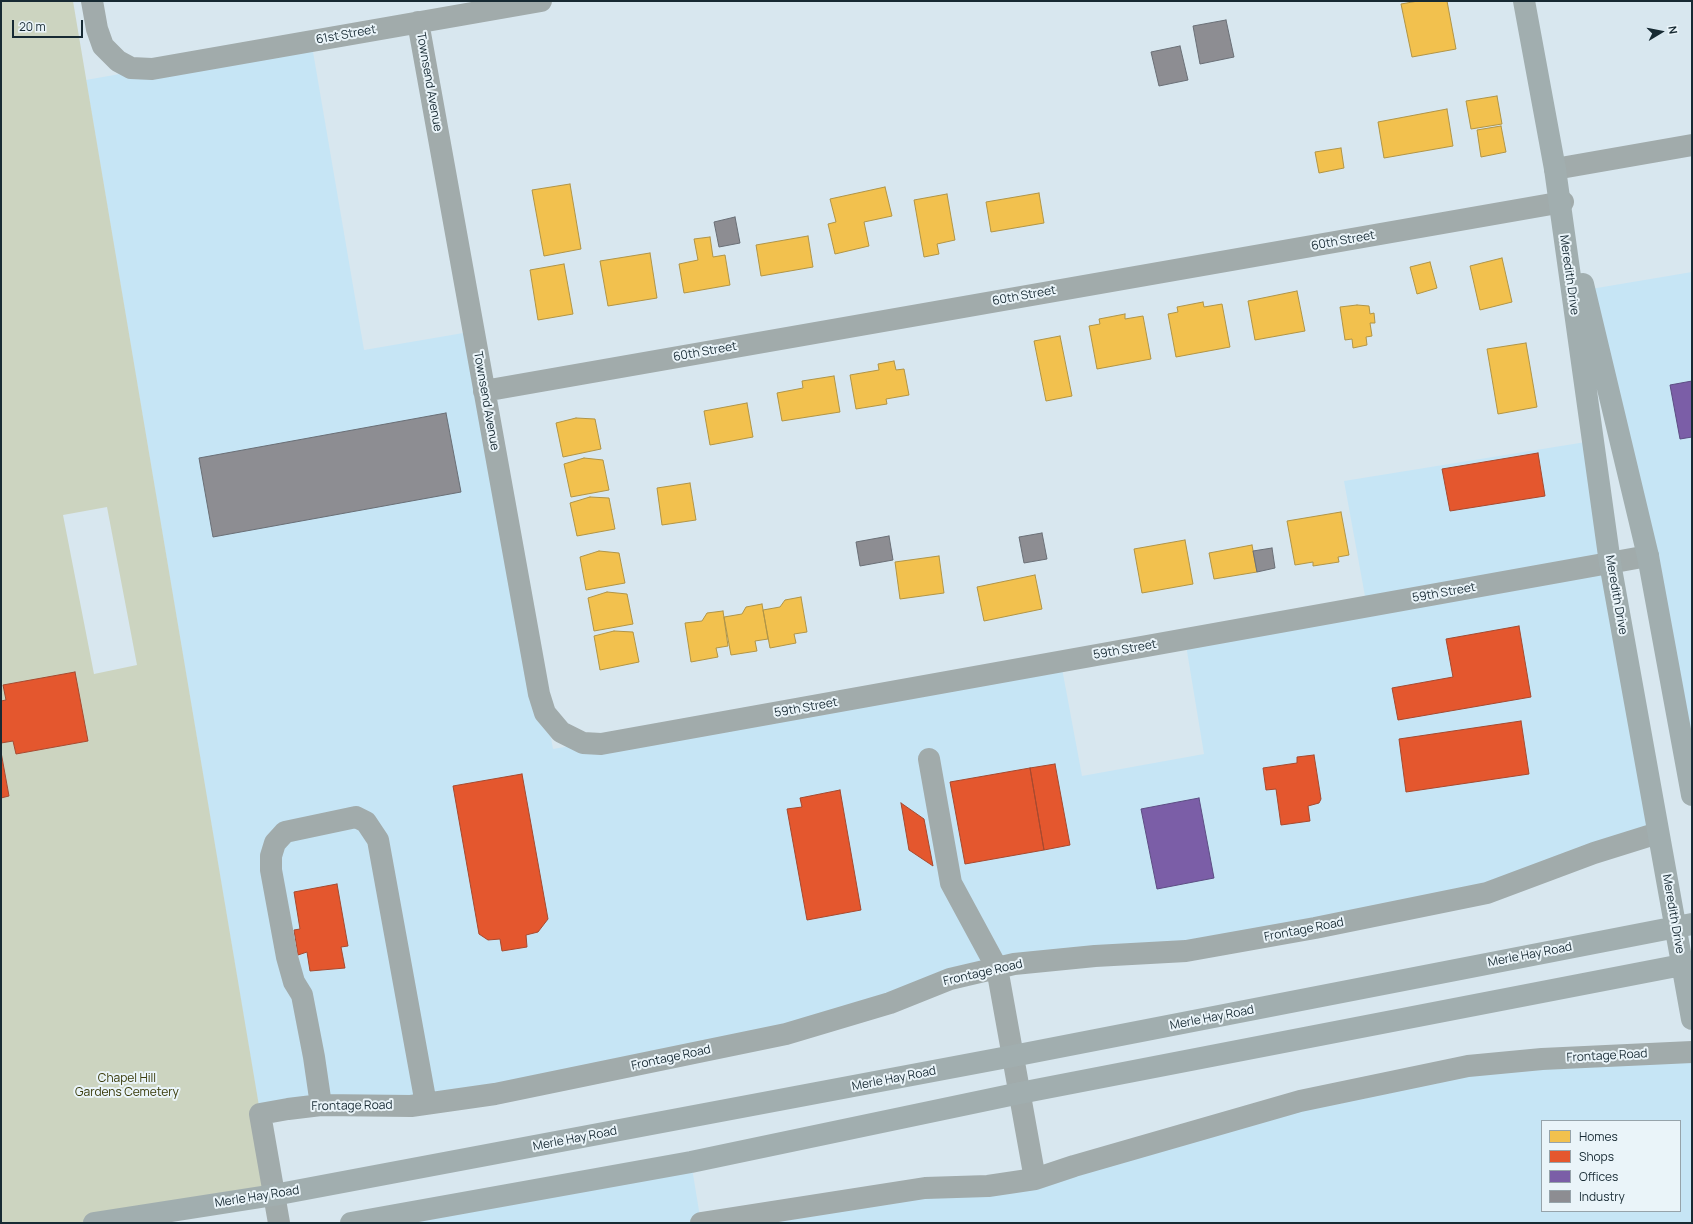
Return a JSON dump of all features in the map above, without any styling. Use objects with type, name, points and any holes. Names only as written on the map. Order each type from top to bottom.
[{"type":"main road","name":"Meredith Drive","points":[[1524,1],[1561,203],[1648,556],[1692,795]]},
{"type":"main road","name":"Meredith Drive","points":[[1561,203],[1610,563],[1658,833],[1684,926],[1692,1019]]},
{"type":"main road","name":"Merle Hay Road","points":[[94,1223],[277,1209],[1014,1056],[1684,926]]},
{"type":"main road","points":[[351,1223],[691,1162],[1020,1093],[1687,963]]},
{"type":"street","name":"61st Street","points":[[92,1],[97,29],[103,46],[118,61],[132,68],[152,69],[541,1]]},
{"type":"street","name":"Townsend Avenue","points":[[418,22],[538,694],[545,713],[561,732],[583,743],[601,744]]},
{"type":"street","points":[[1554,169],[1692,145]]},
{"type":"street","name":"60th Street","points":[[484,391],[1561,203]]},
{"type":"street","name":"59th Street","points":[[601,744],[1648,556]]},
{"type":"street","points":[[929,759],[951,883],[998,968],[1036,1179]]},
{"type":"street","points":[[320,1106],[314,1057],[302,995],[294,982],[287,957],[271,870],[271,856],[276,843],[285,832],[356,817],[366,822],[378,840],[426,1104]]},
{"type":"street","name":"Frontage Road","points":[[277,1209],[260,1114],[288,1108],[320,1106],[412,1106],[495,1094],[786,1034],[890,1003],[950,979],[1014,964],[1095,956],[1186,951],[1315,928],[1487,893],[1594,853],[1658,833]]},
{"type":"street","name":"Frontage Road","points":[[701,1223],[925,1188],[988,1186],[1036,1179],[1074,1166],[1300,1101],[1468,1066],[1542,1059],[1692,1052]]},
{"type":"shaded area","points":[[311,40],[364,350],[475,331],[553,749],[1061,663],[1082,776],[1204,754],[1185,639],[1367,607],[1344,481],[1592,441],[1658,833],[1487,893],[1095,956],[495,1094],[260,1114],[86,80]]},
{"type":"shaded area","points":[[1692,272],[1692,795],[1585,290]]},
{"type":"shaded area","points":[[1692,1052],[1692,1223],[701,1223],[988,1186],[1396,1082]]},
{"type":"shaded area","points":[[691,1162],[701,1223],[351,1223]]},
{"type":"green space","name":"Chapel Hill Gardens Cemetery","points":[[1,1],[73,1],[274,1195],[94,1223],[1,1223],[1,798],[9,796],[1,752],[1,743],[13,741],[16,754],[87,741],[6,700],[1,701]],"holes":[[[107,507],[137,665],[94,674],[63,515]]]},
{"type":"building: Homes","points":[[1418,1],[1447,1],[1456,49],[1412,57],[1401,4]]},
{"type":"building: Homes","points":[[1497,96],[1502,124],[1471,129],[1466,101]]},
{"type":"building: Homes","points":[[1447,109],[1453,146],[1384,158],[1378,122]]},
{"type":"building: Homes","points":[[1501,126],[1506,152],[1481,157],[1477,130]]},
{"type":"building: Homes","points":[[1341,148],[1344,168],[1319,173],[1315,152]]},
{"type":"building: Homes","points":[[570,184],[581,249],[544,256],[532,190]]},
{"type":"building: Homes","points":[[885,187],[892,216],[864,222],[869,246],[835,254],[828,224],[836,222],[830,199]]},
{"type":"building: Homes","points":[[1039,193],[1044,223],[991,232],[986,202]]},
{"type":"building: Homes","points":[[947,194],[955,240],[937,244],[939,254],[924,257],[914,200]]},
{"type":"building: Homes","points":[[808,236],[813,267],[761,276],[756,245]]},
{"type":"building: Homes","points":[[710,237],[713,257],[725,255],[730,285],[684,293],[679,264],[698,260],[694,239]]},
{"type":"building: Homes","points":[[650,253],[657,298],[608,306],[600,261]]},
{"type":"building: Homes","points":[[1502,258],[1512,302],[1480,310],[1470,266]]},
{"type":"building: Homes","points":[[1430,262],[1437,288],[1417,294],[1410,267]]},
{"type":"building: Homes","points":[[564,264],[573,314],[538,320],[530,270]]},
{"type":"building: Homes","points":[[1297,291],[1305,331],[1255,340],[1248,301]]},
{"type":"building: Homes","points":[[1203,302],[1204,307],[1222,304],[1230,347],[1176,357],[1168,314],[1178,312],[1177,307]]},
{"type":"building: Homes","points":[[1357,305],[1369,306],[1370,314],[1374,313],[1375,323],[1370,323],[1372,336],[1366,337],[1367,345],[1353,348],[1352,339],[1345,340],[1340,307]]},
{"type":"building: Homes","points":[[1125,314],[1125,319],[1143,316],[1151,359],[1097,369],[1089,326],[1100,324],[1099,319]]},
{"type":"building: Homes","points":[[1060,336],[1072,396],[1046,401],[1034,341]]},
{"type":"building: Homes","points":[[1526,343],[1537,407],[1498,414],[1487,349]]},
{"type":"building: Homes","points":[[894,361],[896,370],[904,369],[909,395],[886,399],[887,404],[856,409],[850,375],[879,370],[878,364]]},
{"type":"building: Homes","points":[[834,376],[840,412],[782,421],[777,393],[803,388],[802,381]]},
{"type":"building: Homes","points":[[747,403],[753,437],[710,445],[704,411]]},
{"type":"building: Homes","points":[[576,418],[595,419],[601,449],[563,457],[556,423]]},
{"type":"building: Homes","points":[[584,458],[603,460],[609,490],[571,497],[564,464]]},
{"type":"building: Homes","points":[[690,483],[696,520],[662,525],[657,488]]},
{"type":"building: Homes","points":[[590,497],[609,498],[615,529],[577,536],[570,503]]},
{"type":"building: Homes","points":[[1341,512],[1349,555],[1338,557],[1339,562],[1313,566],[1313,562],[1295,565],[1287,521]]},
{"type":"building: Homes","points":[[1185,540],[1193,584],[1142,593],[1134,549]]},
{"type":"building: Homes","points":[[1252,545],[1257,572],[1214,579],[1209,553]]},
{"type":"building: Homes","points":[[599,551],[619,553],[625,583],[586,590],[580,557]]},
{"type":"building: Homes","points":[[939,556],[944,593],[900,599],[895,562]]},
{"type":"building: Homes","points":[[1035,575],[1042,609],[984,621],[977,587]]},
{"type":"building: Homes","points":[[607,592],[627,594],[633,624],[594,631],[588,598]]},
{"type":"building: Homes","points":[[801,597],[807,632],[794,634],[796,643],[770,648],[763,610],[780,607],[785,600]]},
{"type":"building: Homes","points":[[762,604],[768,639],[755,641],[757,651],[731,655],[724,617],[742,614],[746,607]]},
{"type":"building: Homes","points":[[723,611],[728,646],[716,648],[718,657],[691,662],[685,623],[702,621],[707,613]]},
{"type":"building: Homes","points":[[614,631],[633,632],[639,662],[600,670],[594,636]]},
{"type":"building: Shops","points":[[1538,453],[1545,496],[1450,511],[1442,469]]},
{"type":"building: Shops","points":[[1519,626],[1531,697],[1398,720],[1392,688],[1453,677],[1446,639]]},
{"type":"building: Shops","points":[[75,672],[88,741],[16,754],[13,741],[1,743],[1,701],[6,700],[3,685]]},
{"type":"building: Shops","points":[[1521,721],[1529,774],[1406,792],[1399,739]]},
{"type":"building: Shops","points":[[1,752],[9,796],[1,798]]},
{"type":"building: Shops","points":[[1314,755],[1321,799],[1319,803],[1308,806],[1310,821],[1281,825],[1276,789],[1266,790],[1263,768],[1297,763],[1297,757]]},
{"type":"building: Shops","points":[[1055,764],[1070,845],[1044,850],[1030,768]]},
{"type":"building: Shops","points":[[1030,768],[1044,850],[965,864],[950,782]]},
{"type":"building: Shops","points":[[522,774],[548,919],[538,932],[526,935],[527,947],[502,951],[500,939],[488,940],[479,934],[453,786]]},
{"type":"building: Shops","points":[[840,790],[861,910],[807,920],[787,809],[802,807],[800,798]]},
{"type":"building: Shops","points":[[901,803],[924,819],[933,866],[909,850]]},
{"type":"building: Shops","points":[[337,884],[348,946],[341,947],[345,968],[310,971],[307,952],[298,955],[294,930],[300,929],[294,892]]},
{"type":"building: Offices","points":[[1692,381],[1692,437],[1680,439],[1670,385]]},
{"type":"building: Offices","points":[[1199,798],[1214,878],[1157,889],[1141,809]]},
{"type":"building: Industry","points":[[1226,20],[1234,57],[1200,64],[1193,26]]},
{"type":"building: Industry","points":[[1180,46],[1188,80],[1159,86],[1151,52]]},
{"type":"building: Industry","points":[[735,217],[740,243],[719,247],[714,222]]},
{"type":"building: Industry","points":[[446,413],[461,492],[213,537],[199,458]]},
{"type":"building: Industry","points":[[1042,533],[1047,559],[1024,563],[1019,537]]},
{"type":"building: Industry","points":[[889,536],[893,560],[860,566],[856,542]]},
{"type":"building: Industry","points":[[1272,548],[1275,568],[1257,572],[1253,551]]}]
